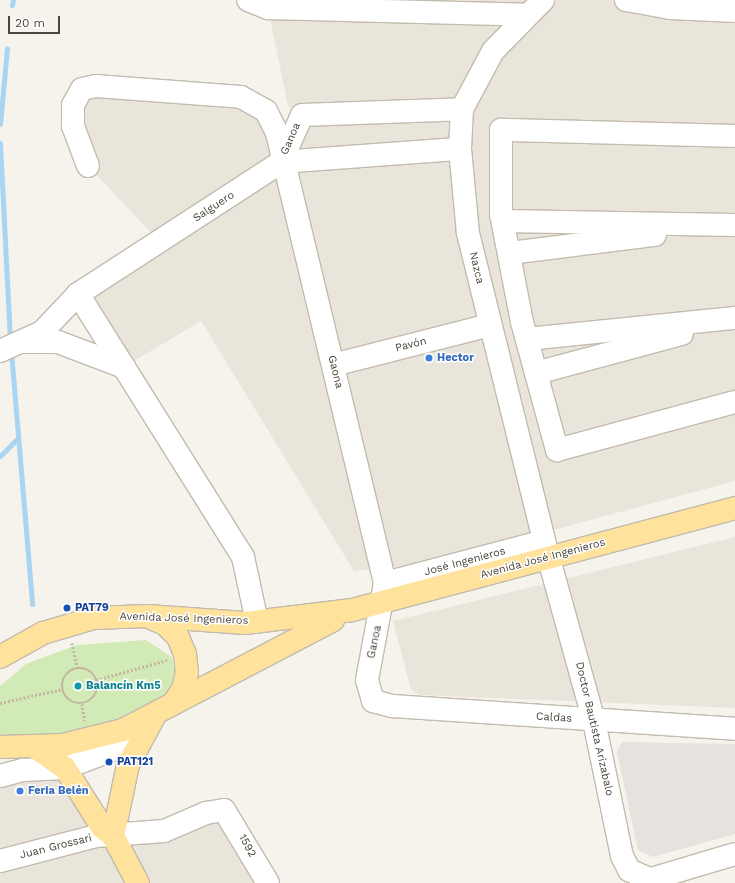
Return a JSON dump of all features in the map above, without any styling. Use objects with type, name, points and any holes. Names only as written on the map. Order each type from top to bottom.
[{"type":"main road","name":"Avenida José Ingenieros","points":[[1,746],[36,748],[89,740],[164,710],[384,593],[547,549],[735,508]]},
{"type":"main road","name":"Avenida José Ingenieros","points":[[0,657],[37,636],[68,624],[94,618],[148,616],[257,622],[352,610]]},
{"type":"main road","points":[[148,616],[165,624],[178,638],[185,654],[187,672],[183,689],[164,710]]},
{"type":"main road","name":"Avenida José Ingenieros","points":[[113,836],[128,765],[140,739],[164,710]]},
{"type":"main road","points":[[36,748],[65,768],[102,827],[113,836],[138,883]]},
{"type":"street","points":[[248,0],[268,8],[542,5]]},
{"type":"street","points":[[639,1],[735,11]]},
{"type":"street","name":"Nazca","points":[[542,5],[493,51],[462,109],[460,149],[468,232],[547,549]]},
{"type":"street","name":"Gaona","points":[[88,166],[73,126],[73,105],[82,90],[96,86],[241,97],[266,111],[277,133],[281,162],[333,365],[384,593]]},
{"type":"street","name":"Ganoa","points":[[281,162],[302,115],[462,109]]},
{"type":"street","points":[[735,136],[501,130],[503,221],[527,339],[556,450],[735,402]]},
{"type":"street","name":"Salguero","points":[[0,351],[42,332],[78,294],[281,162],[460,149]]},
{"type":"street","points":[[503,221],[734,225]]},
{"type":"street","points":[[510,253],[734,225]]},
{"type":"street","points":[[78,294],[243,557],[257,622]]},
{"type":"street","points":[[527,339],[735,319]]},
{"type":"street","points":[[536,373],[735,319]]},
{"type":"street","name":"Pavón","points":[[333,365],[490,325]]},
{"type":"street","points":[[21,342],[58,342],[124,367]]},
{"type":"street","name":"Doctor Bautista Arizabalo","points":[[547,549],[594,721],[622,856],[629,870],[649,882]]},
{"type":"street","name":"Ganoa","points":[[373,701],[367,680],[384,593]]},
{"type":"street","name":"Caldas","points":[[373,701],[392,706],[594,721],[735,729]]},
{"type":"street","points":[[0,776],[23,770],[65,768],[140,739]]},
{"type":"street","name":"Juan Grossari","points":[[0,861],[96,836],[113,836],[164,831],[206,813],[224,810]]},
{"type":"street","name":"1592","points":[[224,810],[268,883]]},
{"type":"street","points":[[649,882],[735,854]]},
{"type":"path","points":[[96,680],[185,654]]},
{"type":"path","points":[[78,668],[89,671],[96,680],[94,696],[82,704],[70,700],[62,690],[65,676],[78,668]]},
{"type":"path","points":[[0,703],[62,690]]},
{"type":"shaded area","points":[[248,0],[735,0],[735,481],[431,563],[354,571],[201,321],[124,367],[78,294],[160,242],[88,166],[73,126],[82,89],[241,97],[277,133],[302,115],[288,106],[268,9]]},
{"type":"shaded area","points":[[735,537],[735,708],[421,695],[411,690],[393,621]]},
{"type":"shaded area","points":[[622,742],[735,744],[735,834],[653,857],[638,850],[617,752]]},
{"type":"shaded area","points":[[52,769],[113,836],[224,810],[268,883],[0,883],[0,776]]},
{"type":"green space","points":[[146,640],[172,657],[176,679],[172,694],[154,709],[54,741],[0,737],[0,686],[26,664],[77,645]]},
{"type":"waterway","points":[[12,5],[13,0]]},
{"type":"waterway","points":[[0,124],[7,48]]},
{"type":"waterway","points":[[0,143],[10,340]]},
{"type":"waterway","points":[[11,352],[32,604]]},
{"type":"waterway","points":[[0,456],[18,438]]},
{"type":"place","name":"Hector","points":[[429,358]]},
{"type":"place","name":"PAT79","points":[[67,608]]},
{"type":"place","name":"Balancín Km5","points":[[78,686]]},
{"type":"place","name":"PAT121","points":[[109,762]]},
{"type":"place","name":"Feria Belén","points":[[20,791]]}]
